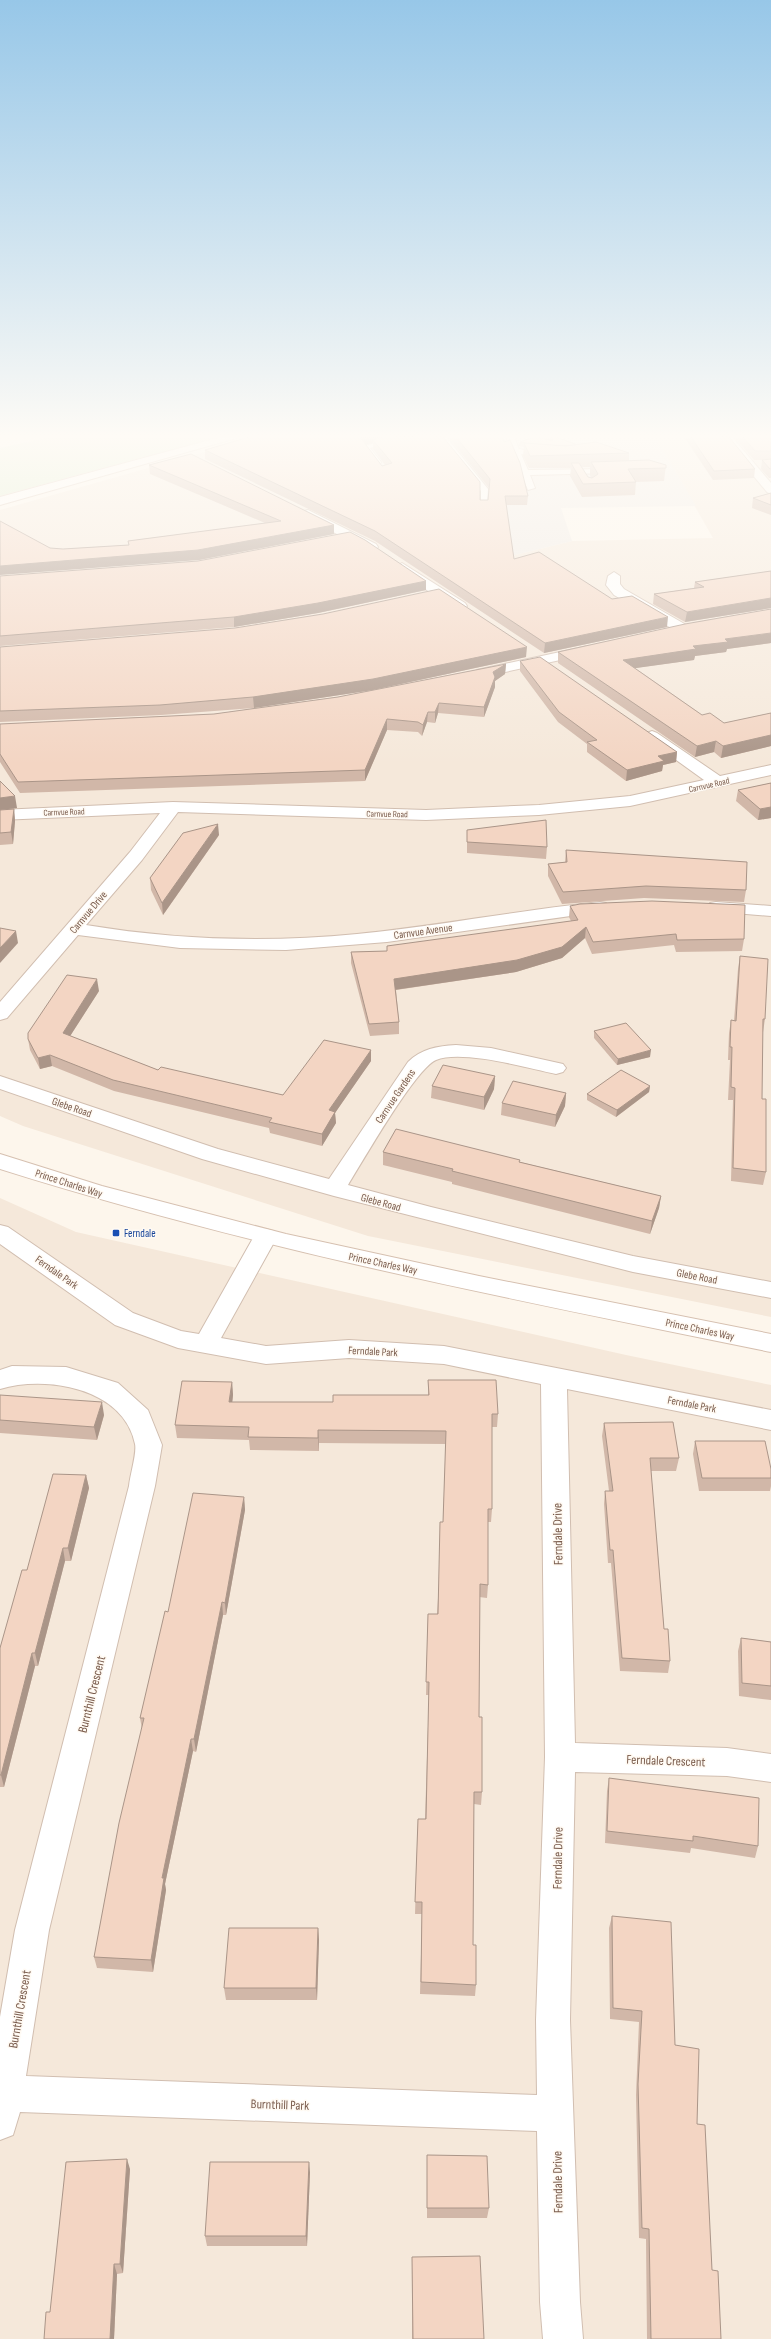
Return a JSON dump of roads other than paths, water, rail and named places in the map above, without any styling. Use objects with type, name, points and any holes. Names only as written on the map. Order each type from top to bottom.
[{"type":"street","points":[[368,546],[472,614]]},
{"type":"street","points":[[614,576],[613,585],[619,592],[683,629]]},
{"type":"street","points":[[419,598],[440,593]]},
{"type":"street","points":[[659,634],[698,626]]},
{"type":"street","points":[[464,677],[605,646]]},
{"type":"street","points":[[529,651],[555,669]]},
{"type":"street","points":[[640,728],[719,783]]},
{"type":"street","name":"Carnvue Road","points":[[0,815],[173,808],[374,814],[476,813],[592,806],[637,800],[719,783],[771,770]]},
{"type":"street","name":"Carnvue Drive","points":[[0,1014],[136,856],[173,808]]},
{"type":"street","name":"Carnvue Avenue","points":[[74,929],[160,942],[207,946],[317,944],[614,906]]},
{"type":"street","points":[[698,906],[771,911]]},
{"type":"street","name":"Carnvue Gardens","points":[[334,1189],[408,1075],[416,1065],[429,1056],[450,1052],[472,1052],[556,1068]]},
{"type":"street","name":"Glebe Road","points":[[0,1082],[210,1154],[430,1215],[634,1264],[771,1290]]},
{"type":"street","name":"Prince Charles Way","points":[[0,1161],[79,1188],[265,1237],[771,1343]]},
{"type":"street","name":"Ferndale Park","points":[[0,1233],[124,1319],[178,1339],[266,1355],[349,1349],[444,1355],[771,1420]]},
{"type":"street","points":[[205,1344],[265,1237]]},
{"type":"street","name":"Burnthill Crescent","points":[[0,1380],[12,1375],[66,1376],[109,1390],[139,1417],[149,1445],[142,1486],[32,1930],[2,2108]]},
{"type":"street","name":"Ferndale Drive","points":[[554,1377],[560,1757],[554,2020],[563,2339]]},
{"type":"street","name":"Ferndale Crescent","points":[[560,1757],[727,1762],[771,1768]]},
{"type":"street","name":"Burnthill Park","points":[[2,2108],[556,2114]]},
{"type":"place","name":"Ferndale","points":[[116,1233]]}]
